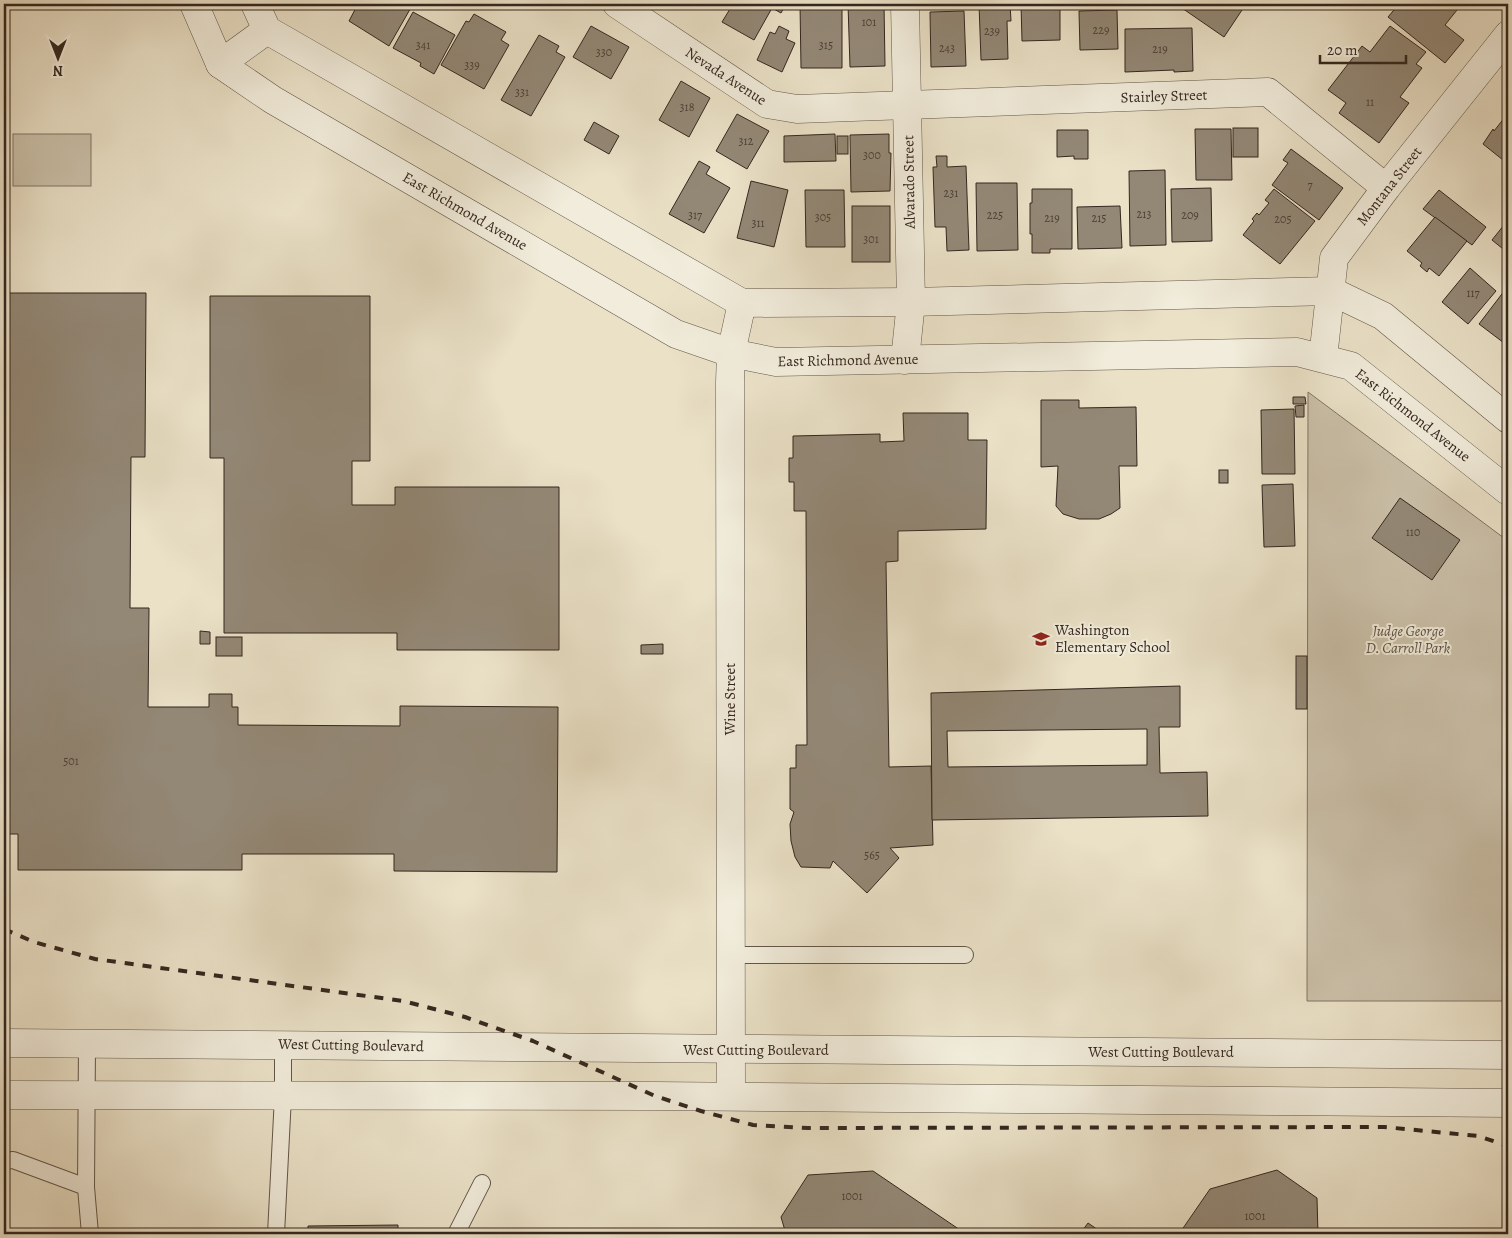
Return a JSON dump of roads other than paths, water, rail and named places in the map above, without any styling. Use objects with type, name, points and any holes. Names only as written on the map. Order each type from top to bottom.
[{"type":"street","points":[[194,4],[220,64],[267,30]]},
{"type":"street","points":[[255,4],[267,30],[742,302],[911,302],[1331,292],[1383,316],[1508,419]]},
{"type":"street","name":"Nevada Avenue","points":[[617,4],[767,104],[797,109],[908,105]]},
{"type":"street","name":"Alvarado Street","points":[[905,4],[911,302],[905,360]]},
{"type":"street","name":"Montana Street","points":[[1323,358],[1334,258],[1386,188],[1508,35]]},
{"type":"street","name":"East Richmond Avenue","points":[[220,64],[273,100],[676,334],[731,353],[776,362],[1297,352],[1351,366],[1508,491]]},
{"type":"street","name":"Stairley Street","points":[[908,105],[1268,92],[1386,188]]},
{"type":"street","name":"Wine Street","points":[[731,1096],[731,353],[742,302]]},
{"type":"street","name":"West Cutting Boulevard","points":[[4,1043],[1508,1055]]},
{"type":"street","points":[[4,1095],[731,1096],[1508,1104]]},
{"type":"lane","points":[[731,955],[964,955]]},
{"type":"lane","points":[[87,1043],[86,1187],[90,1234]]},
{"type":"lane","points":[[276,1234],[284,1096],[283,1044]]},
{"type":"lane","points":[[4,1160],[13,1160],[86,1187]]},
{"type":"lane","points":[[456,1234],[482,1183]]},
{"type":"railway","points":[[4,929],[34,942],[95,959],[403,1001],[465,1017],[533,1041],[655,1096],[753,1125],[808,1128],[1384,1127],[1478,1136],[1508,1146]]},
{"type":"place","name":"Washington Elementary School","points":[[1041,639]]},
{"type":"park label","name":"Judge George D. Carroll Park","points":[[1408,640]]}]
